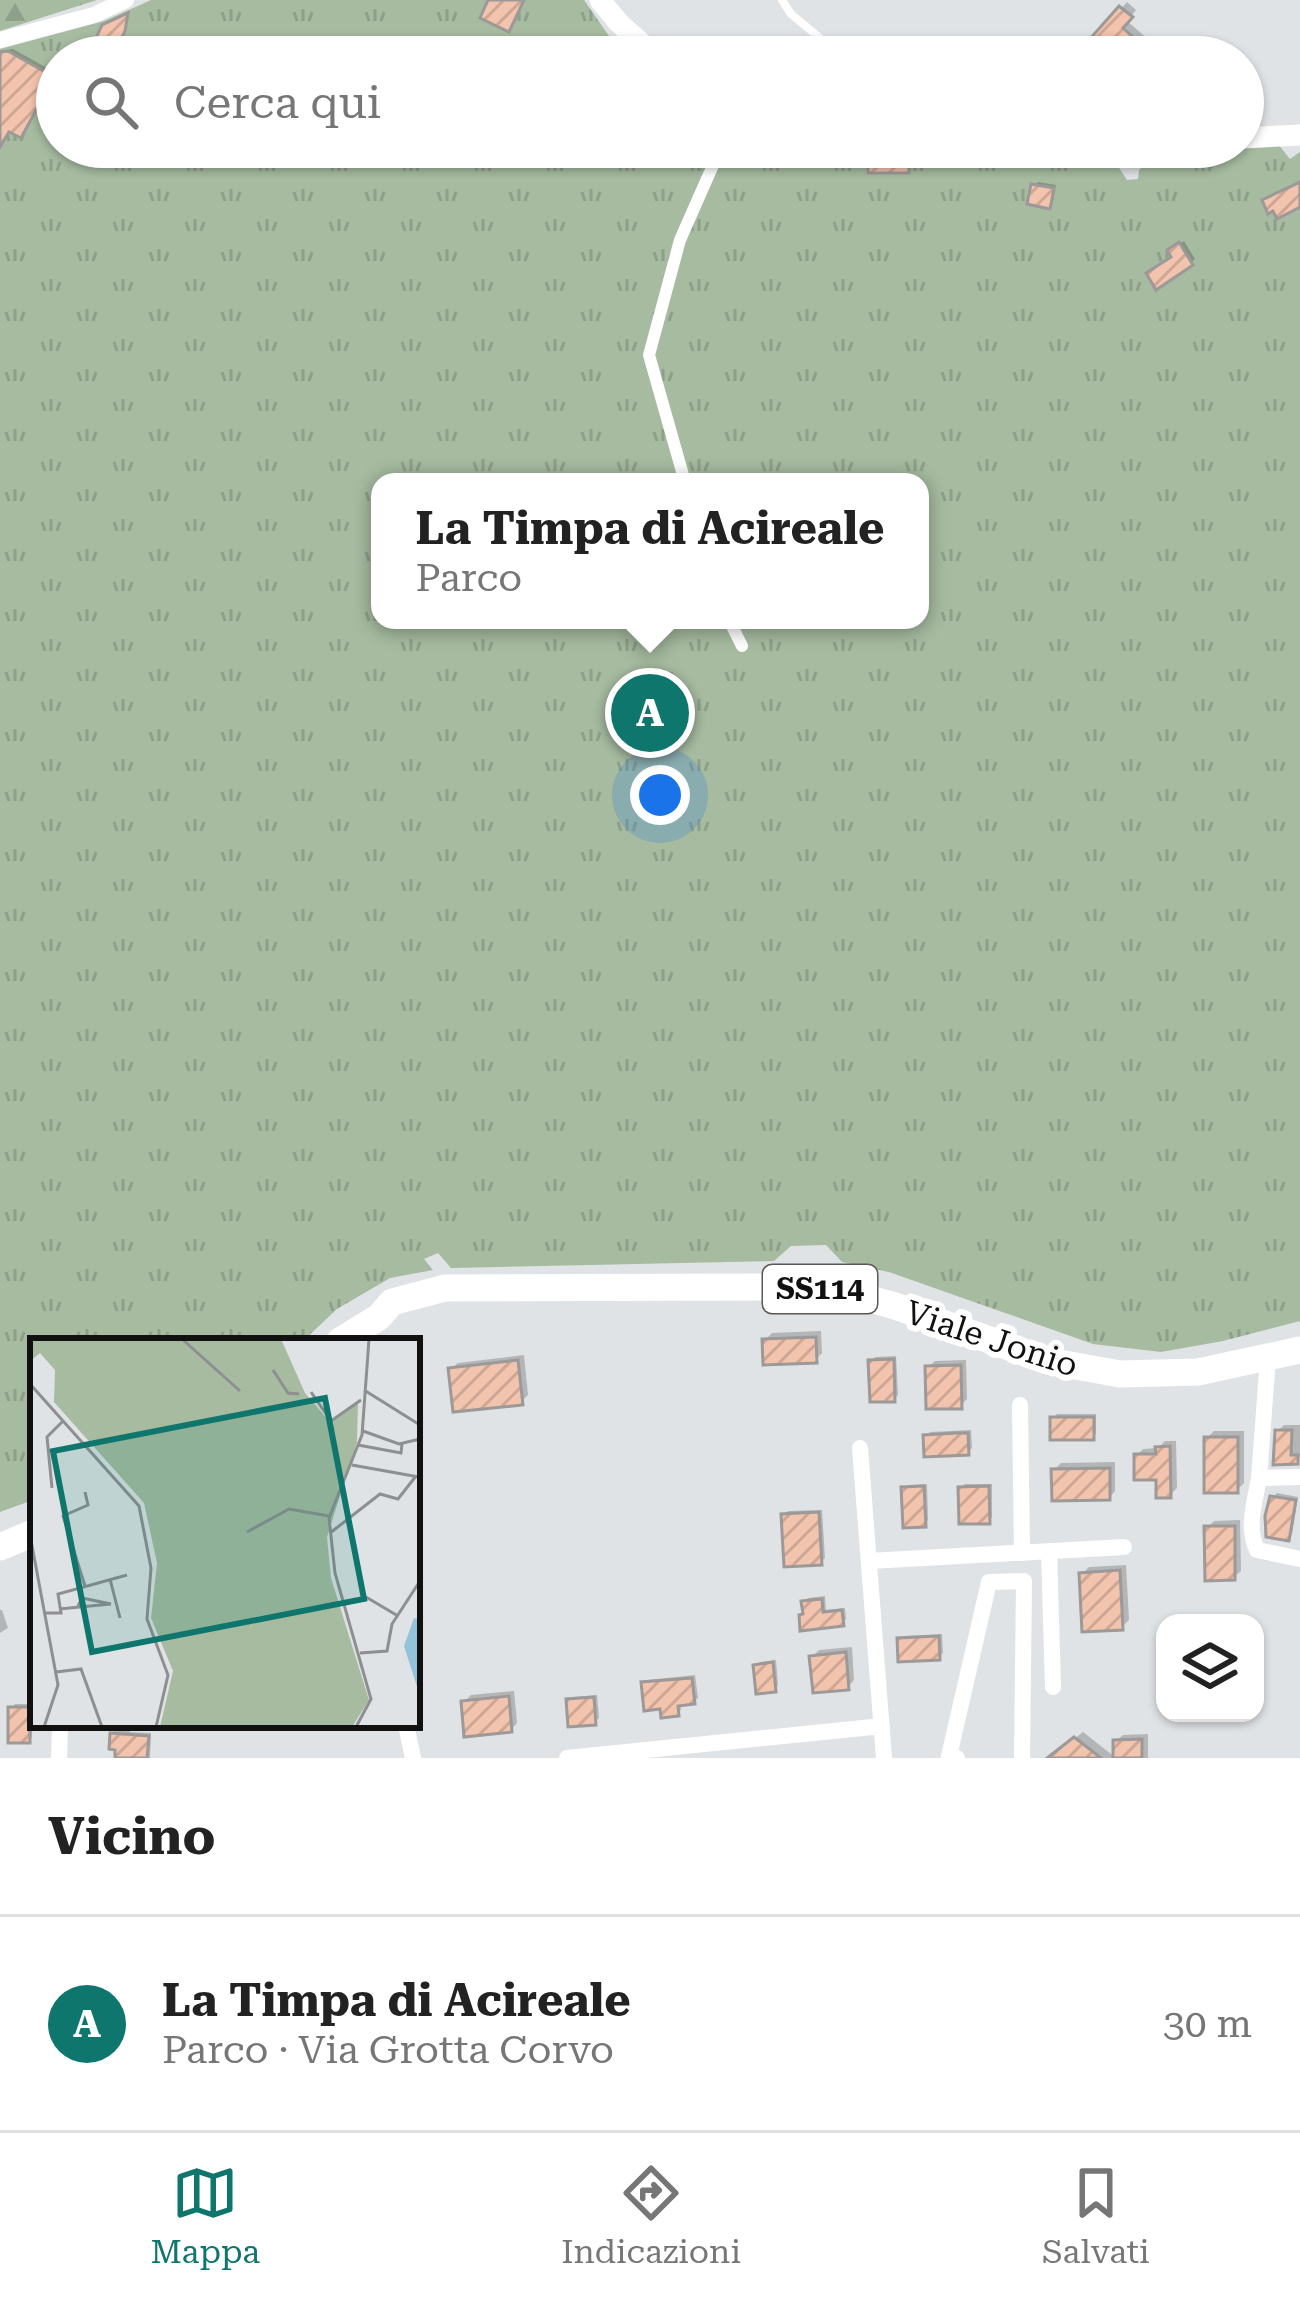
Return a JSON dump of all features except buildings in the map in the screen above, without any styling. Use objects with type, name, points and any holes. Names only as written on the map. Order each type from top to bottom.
[{"type":"main road","name":"Viale Jonio","points":[[345,1338],[380,1316],[392,1302],[445,1288],[774,1287],[849,1293],[1010,1348],[1082,1369],[1120,1374],[1198,1372],[1300,1350]]},
{"type":"main road","points":[[0,1536],[30,1530]]},
{"type":"main road","points":[[0,1547],[30,1531]]},
{"type":"street","points":[[0,40],[94,15],[126,0]]},
{"type":"street","points":[[600,0],[632,36]]},
{"type":"street","points":[[1264,137],[1300,135]]},
{"type":"street","points":[[682,473],[649,356],[680,240],[712,168]]},
{"type":"street","points":[[734,629],[742,646]]},
{"type":"street","points":[[1268,1358],[1252,1538],[1257,1550],[1300,1559]]},
{"type":"street","points":[[1020,1405],[1022,1553]]},
{"type":"street","points":[[860,1448],[884,1758]]},
{"type":"street","points":[[1259,1478],[1300,1477]]},
{"type":"street","points":[[869,1562],[1124,1547]]},
{"type":"street","points":[[1049,1551],[1053,1687]]},
{"type":"street","points":[[956,1758],[949,1756],[989,1582],[1024,1581],[1022,1758]]},
{"type":"street","points":[[567,1758],[882,1726]]},
{"type":"street","points":[[58,1758],[60,1728]]},
{"type":"street","points":[[407,1728],[413,1758]]},
{"type":"lane","points":[[782,0],[790,14],[817,36]]},
{"type":"green space","points":[[0,0],[97,0],[0,31]]},
{"type":"green space","points":[[151,0],[584,0],[609,36],[48,36],[104,21]]},
{"type":"green space","points":[[36,39],[36,168],[1119,168],[1127,180],[1138,179],[1141,168],[1264,168],[1264,145],[1278,144],[1290,159],[1300,152],[1300,1321],[1161,1352],[1093,1344],[889,1272],[842,1262],[826,1245],[791,1246],[774,1261],[451,1268],[438,1253],[424,1259],[433,1270],[390,1278],[337,1309],[306,1338],[30,1338],[30,1501],[0,1512],[0,49]]},
{"type":"place","name":"La Timpa di Acireale","points":[[650,713]]}]
